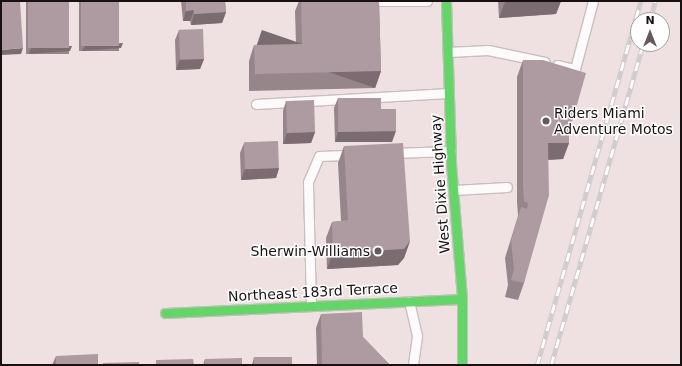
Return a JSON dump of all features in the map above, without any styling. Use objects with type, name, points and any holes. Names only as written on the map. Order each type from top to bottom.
[{"type":"street","name":"West Dixie Highway","points":[[446,1],[451,150],[462,299],[462,365]]},
{"type":"street","name":"Northeast 183rd Terrace","points":[[165,313],[462,299]]},
{"type":"lane","points":[[357,1],[427,1]]},
{"type":"lane","points":[[448,52],[488,50],[575,69],[593,1]]},
{"type":"lane","points":[[256,104],[449,93]]},
{"type":"lane","points":[[382,154],[451,150]]},
{"type":"lane","points":[[311,306],[308,182],[319,156],[366,154]]},
{"type":"lane","points":[[454,190],[507,188]]},
{"type":"lane","points":[[409,301],[417,336],[413,365]]},
{"type":"building","points":[[1,1],[20,1],[23,48],[1,50]]},
{"type":"building","points":[[28,1],[69,1],[69,48],[28,48]]},
{"type":"building","points":[[81,1],[119,1],[119,46],[81,46]]},
{"type":"building","points":[[186,1],[225,1],[226,12],[194,14],[194,10],[186,11]]},
{"type":"building","points":[[301,1],[379,1],[381,71],[255,74],[254,45],[302,44]]},
{"type":"building","points":[[203,29],[204,59],[180,60],[179,30]]},
{"type":"building","points":[[523,60],[543,60],[586,73],[569,133],[569,143],[548,143],[549,195],[524,283],[511,280],[514,269],[511,241],[521,207],[527,209],[528,203],[524,201],[523,185]]},
{"type":"building","points":[[338,98],[381,98],[381,109],[396,109],[396,131],[338,132]]},
{"type":"building","points":[[314,100],[315,132],[287,133],[286,101]]},
{"type":"building","points":[[278,141],[279,168],[245,169],[244,142]]},
{"type":"building","points":[[403,143],[410,241],[404,249],[333,253],[332,222],[348,220],[344,146]]},
{"type":"building","points":[[362,312],[363,337],[390,365],[322,365],[321,314]]},
{"type":"building","points":[[98,354],[98,365],[56,365],[56,356]]},
{"type":"building","points":[[254,357],[292,357],[292,365],[254,365]]},
{"type":"building","points":[[242,358],[242,365],[205,365],[205,359]]},
{"type":"building","points":[[193,359],[194,365],[156,365],[156,360]]},
{"type":"building","points":[[139,362],[139,365],[103,365],[103,363]]},
{"type":"railway","points":[[537,365],[641,1]]},
{"type":"railway","points":[[652,12],[655,1]]},
{"type":"railway","points":[[551,365],[641,52]]},
{"type":"traffic: fast","points":[[446,1],[451,164],[462,299],[462,365]]},
{"type":"traffic: fast","points":[[165,313],[462,299]]},
{"type":"place","name":"Riders Miami Adventure Motos","points":[[546,121]]},
{"type":"place","name":"Sherwin-Williams","points":[[378,251]]}]
